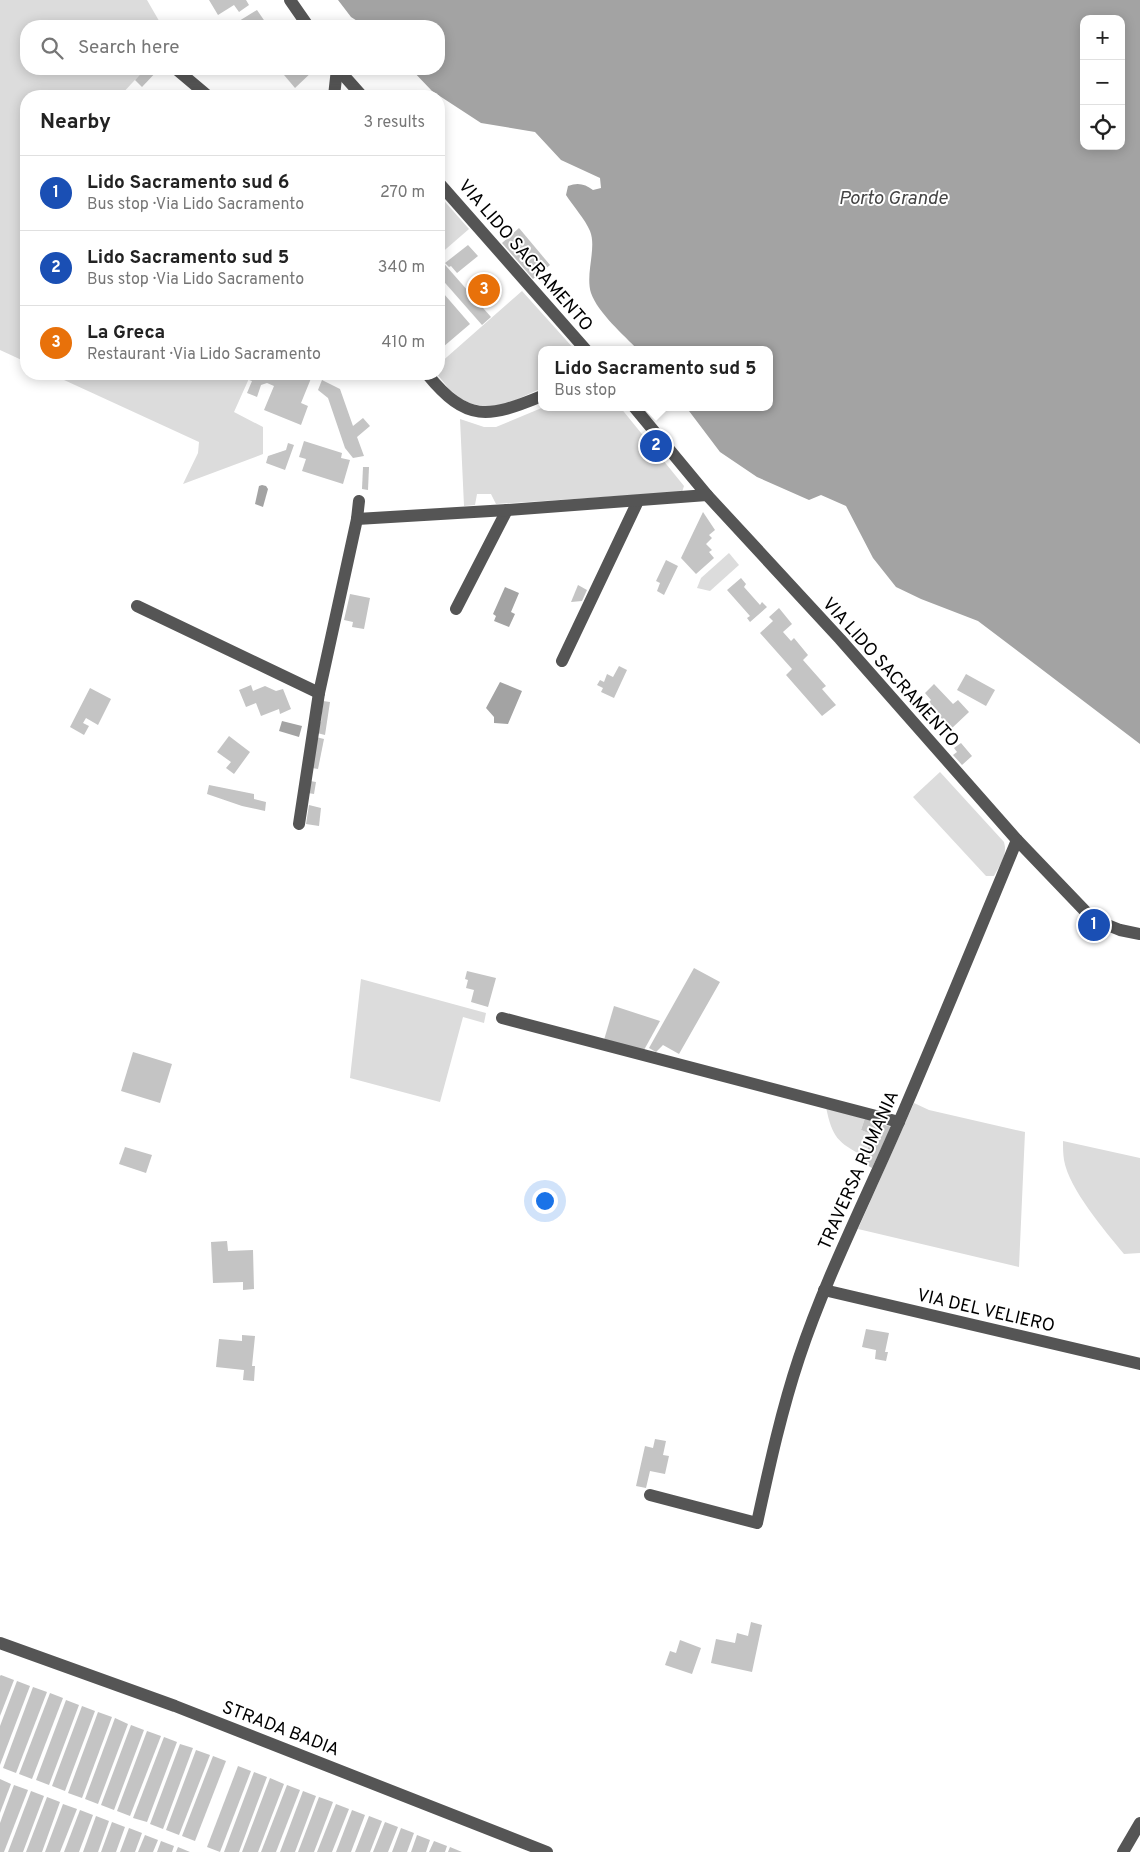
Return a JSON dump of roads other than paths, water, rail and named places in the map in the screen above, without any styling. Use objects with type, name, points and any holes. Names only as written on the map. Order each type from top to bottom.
[{"type":"street","points":[[290,0],[304,20]]},
{"type":"street","points":[[183,75],[201,90]]},
{"type":"street","points":[[335,90],[336,75]]},
{"type":"street","points":[[343,75],[356,90]]},
{"type":"street","name":"VIA LIDO SACRAMENTO","points":[[445,190],[582,346]]},
{"type":"street","points":[[433,380],[453,402],[484,413],[508,410],[538,398]]},
{"type":"street","name":"VIA LIDO SACRAMENTO","points":[[637,411],[707,495],[840,640],[1017,840],[1086,912],[1105,924],[1120,930],[1140,934]]},
{"type":"street","points":[[357,519],[707,495]]},
{"type":"street","points":[[300,824],[319,692],[357,519],[359,501]]},
{"type":"street","points":[[562,661],[638,501]]},
{"type":"street","points":[[456,609],[507,510]]},
{"type":"street","points":[[137,606],[319,692]]},
{"type":"street","name":"TRAVERSA RUMANIA","points":[[650,1495],[757,1523],[776,1436],[798,1360],[824,1290],[898,1122],[1017,840]]},
{"type":"street","points":[[502,1018],[898,1122]]},
{"type":"street","name":"VIA DEL VELIERO","points":[[824,1290],[1140,1364]]},
{"type":"street","name":"STRADA BADIA","points":[[0,1643],[175,1706],[547,1852]]},
{"type":"street","points":[[1123,1852],[1140,1823]]},
{"type":"water","name":"Porto Grande","points":[[338,0],[1140,0],[1140,744],[978,621],[921,599],[896,587],[873,558],[846,506],[821,495],[809,500],[757,477],[720,452],[689,411],[773,411],[773,346],[634,346],[605,316],[594,301],[589,278],[592,238],[588,226],[566,195],[568,186],[575,184],[584,185],[593,190],[601,188],[600,178],[561,160],[535,132],[481,123],[445,99],[445,90],[431,90],[417,75],[445,75],[445,20],[356,20],[351,17]]},
{"type":"water","points":[[262,485],[268,489],[263,507],[255,504],[259,486]]},
{"type":"water","points":[[505,587],[519,593],[511,612],[515,614],[509,627],[494,621],[496,616],[493,614]]},
{"type":"water","points":[[500,682],[522,691],[508,724],[494,723],[494,717],[486,708]]},
{"type":"water","points":[[282,721],[302,726],[299,737],[279,731]]},
{"type":"place","name":"La Greca","points":[[484,290]]},
{"type":"place","name":"Lido Sacramento sud 5","points":[[656,446]]},
{"type":"place","name":"Lido Sacramento sud 6","points":[[1094,925]]}]
